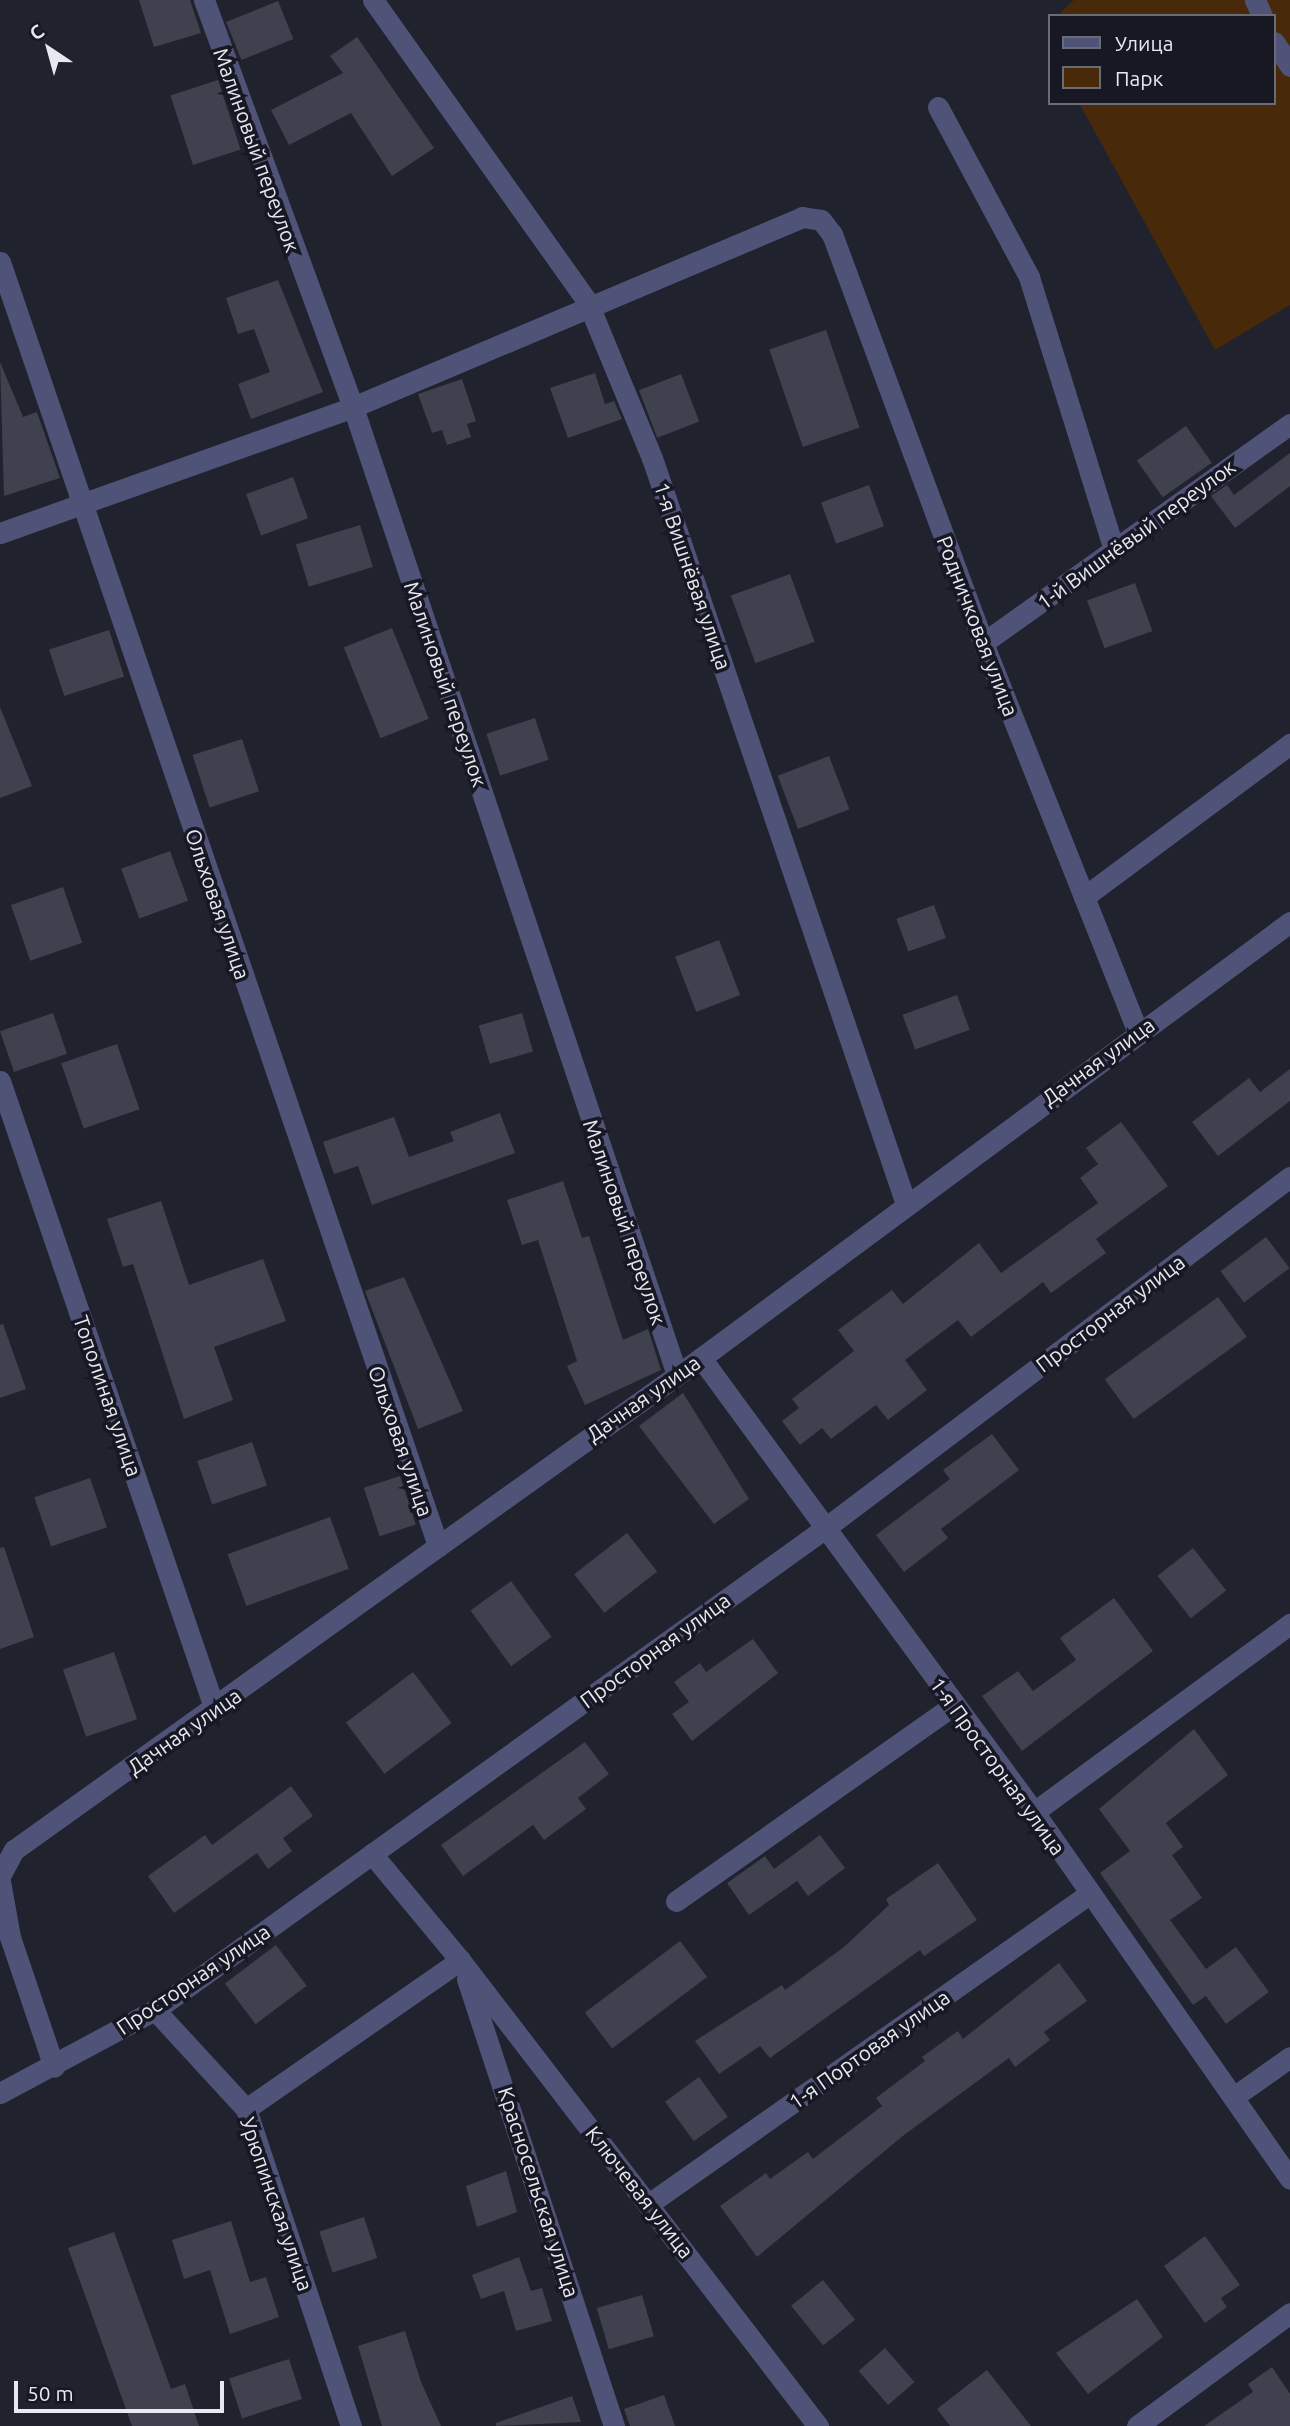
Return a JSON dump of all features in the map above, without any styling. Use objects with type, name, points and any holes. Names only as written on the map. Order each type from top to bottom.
[{"type":"street","name":"Малиновый переулок","points":[[204,0],[353,407],[676,1373]]},
{"type":"street","name":"1-я Вишнёвая улица","points":[[373,0],[588,303],[652,458],[906,1204]]},
{"type":"street","points":[[1276,45],[1290,66]]},
{"type":"street","points":[[939,107],[1029,277],[1114,550]]},
{"type":"street","name":"Родничковая улица","points":[[588,303],[802,217],[821,219],[832,234],[983,643],[1138,1033]]},
{"type":"street","name":"Ольховая улица","points":[[0,262],[438,1546]]},
{"type":"street","points":[[0,533],[82,508],[353,407],[588,303]]},
{"type":"street","name":"1-й Вишнёвый переулок","points":[[983,643],[1290,424]]},
{"type":"street","points":[[1084,897],[1290,744]]},
{"type":"street","name":"Дачная улица","points":[[54,2067],[10,1937],[0,1879],[14,1850],[215,1710],[676,1373],[701,1358],[1290,922]]},
{"type":"street","name":"Тополиная улица","points":[[0,1081],[215,1710]]},
{"type":"street","name":"Просторная улица","points":[[0,2093],[54,2067],[155,2010],[824,1529],[1290,1177]]},
{"type":"street","name":"1-я Просторная улица","points":[[701,1358],[1034,1812],[1089,1894],[1235,2096],[1290,2179]]},
{"type":"street","points":[[1034,1812],[1290,1624]]},
{"type":"street","points":[[676,1901],[954,1704]]},
{"type":"street","name":"Ключевая улица","points":[[372,1854],[460,1960],[650,2203],[818,2426]]},
{"type":"street","name":"1-я Портовая улица","points":[[650,2203],[1089,1894]]},
{"type":"street","points":[[246,2109],[460,1960]]},
{"type":"street","name":"Красносельская улица","points":[[460,1960],[614,2426]]},
{"type":"street","name":"Урюпинская улица","points":[[155,2010],[246,2109],[351,2426]]},
{"type":"street","points":[[1235,2096],[1290,2057]]},
{"type":"street","points":[[1137,2426],[1290,2314]]},
{"type":"green space","points":[[1074,0],[1290,0],[1290,305],[1215,350],[1080,105],[1276,105],[1276,14],[1059,14]]},
{"type":"building","points":[[139,0],[190,0],[201,33],[154,47]]},
{"type":"building","points":[[278,1],[293,39],[241,60],[226,22]]},
{"type":"building","points":[[357,37],[434,148],[392,176],[351,113],[289,145],[271,110],[343,73],[330,56]]},
{"type":"building","points":[[218,80],[241,149],[193,165],[170,95]]},
{"type":"building","points":[[278,280],[323,392],[251,419],[238,384],[270,372],[254,329],[238,334],[226,298]]},
{"type":"building","points":[[826,330],[860,427],[803,447],[769,350]]},
{"type":"building","points":[[0,362],[23,417],[37,412],[60,478],[4,496]]},
{"type":"building","points":[[595,373],[605,404],[614,401],[622,419],[568,438],[550,388]]},
{"type":"building","points":[[681,374],[699,422],[657,438],[639,390]]},
{"type":"building","points":[[462,379],[476,421],[467,424],[471,437],[447,445],[442,430],[432,433],[418,394]]},
{"type":"building","points":[[1186,426],[1212,463],[1163,497],[1137,460]]},
{"type":"building","points":[[1290,453],[1290,486],[1235,528],[1211,496],[1227,485],[1234,495]]},
{"type":"building","points":[[293,477],[308,518],[261,535],[246,494]]},
{"type":"building","points":[[869,485],[884,526],[836,544],[821,502]]},
{"type":"building","points":[[360,525],[373,567],[309,587],[296,545]]},
{"type":"building","points":[[790,574],[815,642],[755,663],[731,596]]},
{"type":"building","points":[[1135,583],[1152,631],[1105,648],[1087,600]]},
{"type":"building","points":[[392,628],[429,719],[380,738],[344,647]]},
{"type":"building","points":[[109,630],[124,677],[64,696],[49,649]]},
{"type":"building","points":[[0,707],[32,786],[0,798]]},
{"type":"building","points":[[535,718],[549,760],[500,776],[486,734]]},
{"type":"building","points":[[242,739],[259,791],[210,807],[193,755]]},
{"type":"building","points":[[829,756],[849,809],[798,829],[778,776]]},
{"type":"building","points":[[170,851],[188,901],[139,919],[121,869]]},
{"type":"building","points":[[63,887],[82,943],[30,961],[11,905]]},
{"type":"building","points":[[934,905],[946,938],[908,952],[896,919]]},
{"type":"building","points":[[719,940],[740,995],[696,1012],[675,957]]},
{"type":"building","points":[[957,995],[970,1030],[915,1050],[902,1015]]},
{"type":"building","points":[[53,1013],[67,1054],[14,1072],[0,1031]]},
{"type":"building","points":[[522,1013],[533,1051],[490,1064],[479,1025]]},
{"type":"building","points":[[117,1044],[139,1109],[84,1128],[61,1063]]},
{"type":"building","points":[[1290,1069],[1290,1101],[1218,1156],[1192,1122],[1249,1078],[1260,1092]]},
{"type":"building","points":[[500,1113],[515,1153],[372,1205],[358,1166],[334,1174],[323,1142],[394,1117],[409,1157],[454,1141],[450,1132]]},
{"type":"building","points":[[1121,1122],[1168,1186],[1096,1239],[1106,1253],[1051,1293],[1043,1282],[971,1337],[958,1320],[905,1360],[927,1390],[888,1420],[876,1405],[831,1439],[822,1428],[800,1445],[782,1421],[799,1408],[792,1399],[854,1351],[838,1330],[892,1290],[903,1304],[979,1243],[1001,1273],[1098,1203],[1080,1178],[1098,1164],[1086,1148]]},
{"type":"building","points":[[563,1181],[582,1238],[589,1236],[623,1340],[648,1329],[661,1370],[585,1405],[567,1366],[577,1361],[538,1240],[522,1245],[507,1200]]},
{"type":"building","points":[[161,1201],[189,1285],[263,1259],[286,1321],[214,1347],[233,1400],[184,1419],[133,1264],[123,1267],[107,1219]]},
{"type":"building","points":[[1266,1237],[1289,1268],[1244,1302],[1220,1271]]},
{"type":"building","points":[[404,1277],[463,1411],[418,1429],[365,1291]]},
{"type":"building","points":[[1218,1297],[1247,1337],[1134,1419],[1105,1379]]},
{"type":"building","points":[[3,1324],[26,1389],[0,1398],[0,1325]]},
{"type":"building","points":[[683,1393],[749,1499],[714,1524],[639,1426]]},
{"type":"building","points":[[992,1434],[1019,1470],[941,1529],[948,1538],[904,1572],[876,1535],[950,1479],[943,1470]]},
{"type":"building","points":[[252,1442],[267,1485],[212,1504],[197,1461]]},
{"type":"building","points":[[400,1476],[416,1525],[380,1536],[364,1488]]},
{"type":"building","points":[[90,1478],[107,1527],[51,1546],[34,1497]]},
{"type":"building","points":[[330,1517],[349,1569],[246,1606],[228,1554]]},
{"type":"building","points":[[627,1533],[657,1572],[604,1613],[574,1574]]},
{"type":"building","points":[[4,1547],[34,1637],[0,1649],[0,1548]]},
{"type":"building","points":[[1193,1548],[1226,1591],[1191,1618],[1158,1576]]},
{"type":"building","points":[[511,1581],[552,1637],[511,1666],[471,1610]]},
{"type":"building","points":[[1114,1598],[1153,1651],[1022,1751],[982,1696],[1018,1671],[1033,1691],[1076,1660],[1060,1638]]},
{"type":"building","points":[[753,1639],[778,1673],[692,1741],[672,1714],[689,1702],[674,1682],[700,1663],[706,1672]]},
{"type":"building","points":[[114,1652],[137,1719],[86,1737],[63,1670]]},
{"type":"building","points":[[413,1672],[452,1723],[384,1774],[346,1723]]},
{"type":"building","points":[[1194,1729],[1228,1775],[1166,1823],[1183,1847],[1172,1855],[1202,1898],[1170,1920],[1206,1969],[1236,1947],[1269,1992],[1226,2024],[1206,1996],[1193,2005],[1100,1873],[1130,1851],[1099,1809]]},
{"type":"building","points":[[585,1742],[609,1774],[578,1798],[586,1809],[544,1840],[533,1825],[463,1876],[441,1845]]},
{"type":"building","points":[[291,1786],[313,1816],[283,1838],[292,1851],[268,1869],[257,1853],[174,1913],[148,1876],[205,1835],[212,1845]]},
{"type":"building","points":[[820,1835],[845,1868],[808,1896],[797,1881],[749,1915],[727,1883],[765,1856],[774,1869]]},
{"type":"building","points":[[938,1863],[977,1920],[924,1956],[920,1950],[770,2058],[760,2046],[719,2074],[695,2041],[782,1985],[785,1990],[844,1947],[889,1905],[886,1899]]},
{"type":"building","points":[[680,1941],[707,1977],[612,2049],[585,2013]]},
{"type":"building","points":[[276,1945],[307,1986],[256,2024],[225,1984]]},
{"type":"building","points":[[1059,1963],[1087,2001],[1044,2032],[1050,2040],[1015,2067],[1009,2058],[904,2135],[757,2257],[720,2206],[766,2173],[770,2179],[808,2152],[813,2159],[882,2106],[876,2098],[925,2061],[922,2057],[958,2031],[963,2039]]},
{"type":"building","points":[[699,2077],[728,2117],[694,2141],[665,2102]]},
{"type":"building","points":[[506,2171],[517,2212],[477,2227],[466,2186]]},
{"type":"building","points":[[364,2217],[377,2258],[333,2272],[319,2232]]},
{"type":"building","points":[[231,2221],[250,2282],[266,2277],[279,2317],[230,2334],[210,2270],[184,2279],[172,2240]]},
{"type":"building","points":[[114,2232],[171,2389],[185,2384],[199,2426],[132,2426],[68,2248]]},
{"type":"building","points":[[1205,2236],[1240,2285],[1221,2298],[1227,2307],[1205,2323],[1164,2266]]},
{"type":"building","points":[[519,2257],[531,2291],[542,2288],[552,2321],[516,2331],[504,2291],[481,2299],[472,2275]]},
{"type":"building","points":[[823,2280],[855,2320],[823,2345],[791,2306]]},
{"type":"building","points":[[642,2295],[654,2336],[609,2349],[597,2308]]},
{"type":"building","points":[[1137,2299],[1163,2337],[1088,2394],[1056,2353]]},
{"type":"building","points":[[405,2331],[421,2382],[441,2426],[382,2426],[358,2346]]},
{"type":"building","points":[[885,2348],[915,2382],[888,2405],[859,2371]]},
{"type":"building","points":[[289,2359],[302,2399],[242,2418],[229,2378]]},
{"type":"building","points":[[1272,2367],[1290,2394],[1290,2426],[1204,2426],[1253,2392],[1248,2384]]},
{"type":"building","points":[[987,2370],[1031,2426],[950,2426],[937,2409]]},
{"type":"building","points":[[664,2395],[675,2426],[630,2426],[624,2409]]},
{"type":"building","points":[[572,2396],[581,2422],[496,2426],[496,2423]]}]
